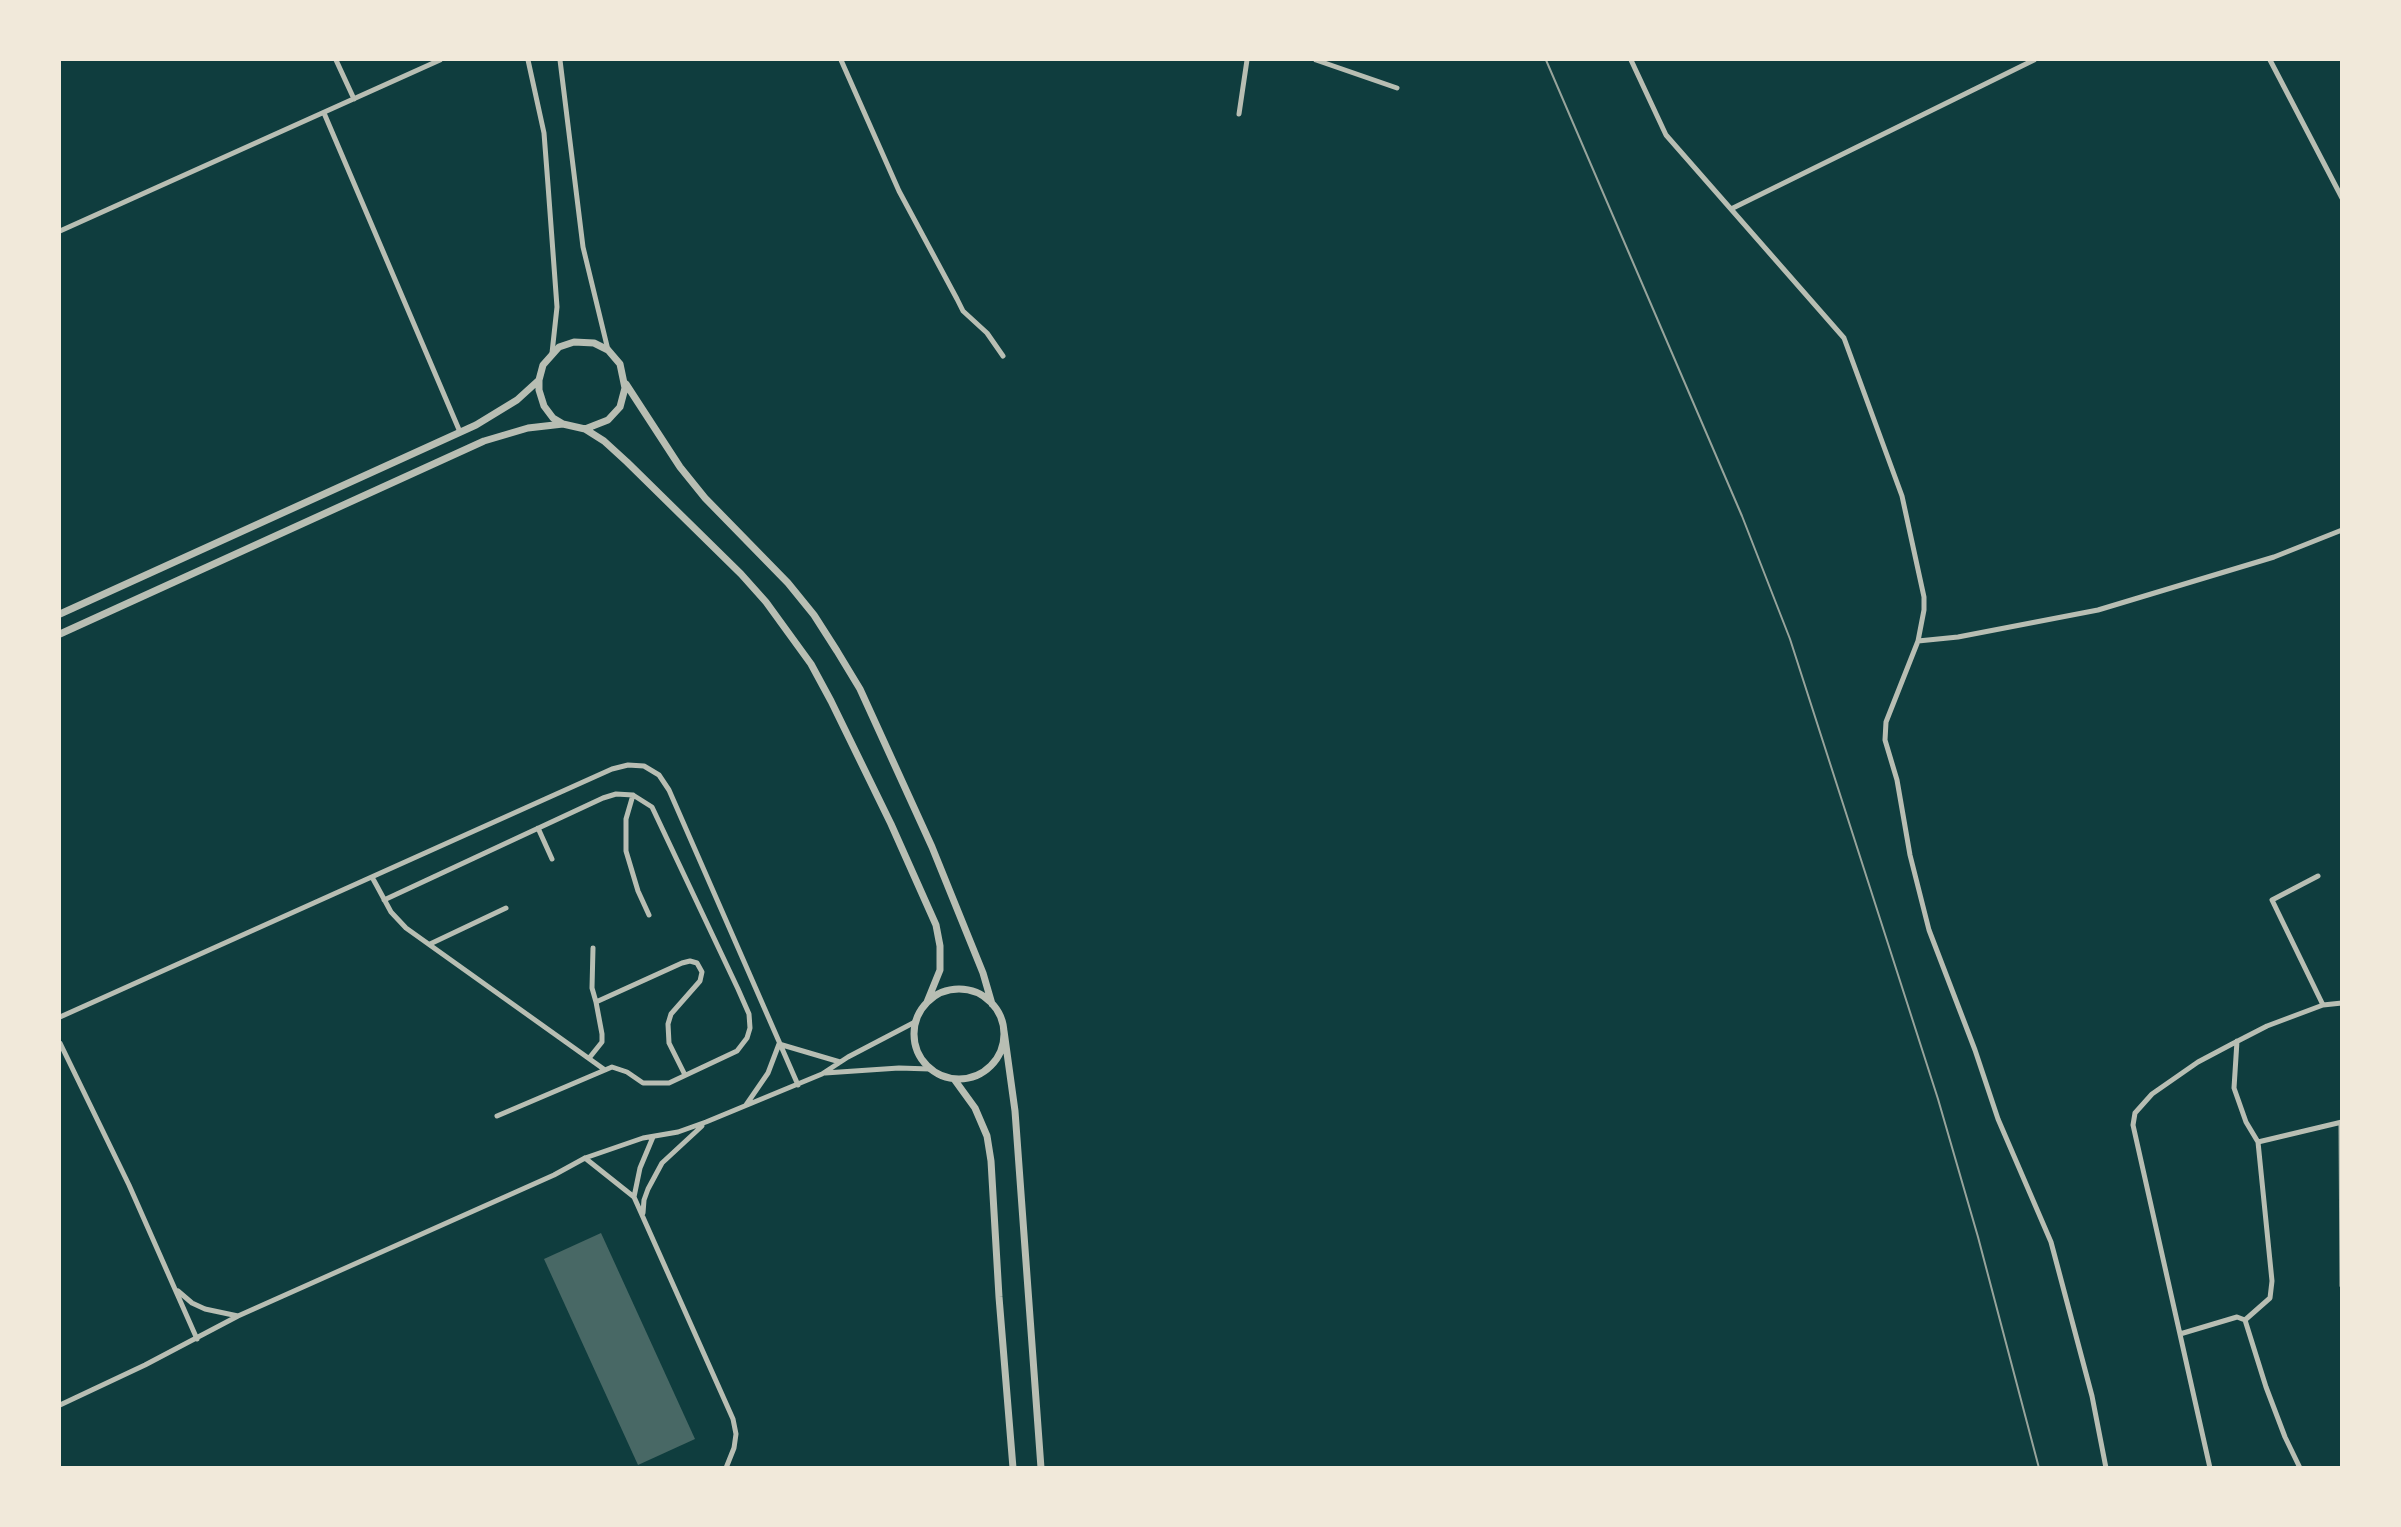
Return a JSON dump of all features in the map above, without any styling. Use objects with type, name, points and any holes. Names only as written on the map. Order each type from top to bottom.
[{"type":"street","points":[[336,60],[354,99]]},
{"type":"street","points":[[60,231],[440,60]]},
{"type":"street","points":[[528,60],[544,133],[557,307],[552,353]]},
{"type":"street","points":[[560,60],[583,247],[608,350]]},
{"type":"street","points":[[841,60],[899,191],[963,311],[987,332],[1003,356]]},
{"type":"street","points":[[1239,114],[1247,60]]},
{"type":"street","points":[[1316,60],[1397,88]]},
{"type":"street","points":[[1631,60],[1666,135],[1844,338],[1902,496],[1924,597],[1924,610],[1918,641],[1886,722],[1885,740],[1898,780],[1910,855],[1930,930],[1998,1119],[2051,1242],[2092,1396],[2106,1468]]},
{"type":"street","points":[[1731,209],[2034,60]]},
{"type":"street","points":[[2270,60],[2342,198]]},
{"type":"street","points":[[324,113],[460,432]]},
{"type":"street","points":[[585,429],[608,420],[620,407],[625,382],[620,364],[608,350],[594,343],[574,342],[552,353],[543,365],[539,390],[544,406],[553,418],[563,424],[585,429],[604,441],[741,574],[766,602],[811,664],[831,701],[891,824],[936,925],[940,946],[940,970],[915,1023],[914,1040],[919,1056],[930,1069]]},
{"type":"street","points":[[60,614],[460,432],[517,400],[539,380]]},
{"type":"street","points":[[625,382],[705,498],[788,583],[814,615],[860,689],[932,847],[983,973],[992,1004],[1000,1017],[1016,1111],[1041,1468]]},
{"type":"street","points":[[60,635],[484,441],[527,428],[563,424]]},
{"type":"street","points":[[1918,641],[2098,610],[2274,557],[2342,530]]},
{"type":"street","points":[[60,1017],[612,769],[628,765],[644,766],[659,775],[669,790],[797,1085]]},
{"type":"street","points":[[384,900],[603,798],[616,794],[633,794],[652,807],[749,1014],[750,1028],[747,1038],[737,1051],[669,1083],[643,1083],[627,1072],[612,1067],[497,1116]]},
{"type":"street","points":[[633,794],[626,819],[626,851],[638,891],[649,915]]},
{"type":"street","points":[[538,828],[552,859]]},
{"type":"street","points":[[2318,876],[2272,900],[2323,1005]]},
{"type":"street","points":[[372,877],[391,912],[406,928],[605,1070]]},
{"type":"street","points":[[430,944],[506,908]]},
{"type":"street","points":[[590,1057],[602,1042],[603,1034],[592,988],[593,948]]},
{"type":"street","points":[[596,1002],[682,963],[697,963],[702,972],[700,981],[671,1014],[668,1024],[669,1043],[685,1075]]},
{"type":"street","points":[[927,1002],[939,993],[953,989],[974,992],[992,1004]]},
{"type":"street","points":[[2210,1468],[2133,1125],[2140,1105],[2198,1062],[2267,1026],[2323,1005],[2342,1003]]},
{"type":"street","points":[[60,1405],[197,1339],[238,1316],[554,1175],[585,1158],[653,1136],[678,1132],[797,1085],[915,1023]]},
{"type":"street","points":[[822,1074],[900,1068],[930,1069],[954,1079],[974,1077],[990,1067],[1001,1050],[1004,1031]]},
{"type":"street","points":[[2237,1041],[2234,1088],[2246,1122],[2258,1142],[2273,1281],[2270,1298],[2245,1320]]},
{"type":"street","points":[[60,1043],[129,1185],[197,1339]]},
{"type":"street","points":[[779,1044],[840,1062]]},
{"type":"street","points":[[746,1105],[768,1073],[779,1044]]},
{"type":"street","points":[[954,1079],[975,1108],[987,1136],[991,1161],[1013,1468]]},
{"type":"street","points":[[643,1217],[644,1200],[658,1169],[706,1122]]},
{"type":"street","points":[[2258,1142],[2341,1122],[2342,1286]]},
{"type":"street","points":[[634,1197],[640,1168],[653,1136]]},
{"type":"street","points":[[585,1158],[634,1197],[733,1419],[736,1434],[732,1460],[726,1468]]},
{"type":"street","points":[[177,1291],[205,1309],[238,1316]]},
{"type":"street","points":[[2180,1334],[2237,1317],[2245,1320]]},
{"type":"street","points":[[2245,1320],[2266,1387],[2300,1468]]},
{"type":"building","points":[[601,1233],[695,1439],[638,1465],[544,1259]]},
{"type":"tram line","points":[[1546,60],[1742,516],[1790,639],[1938,1099],[1978,1237],[2039,1468]]}]
